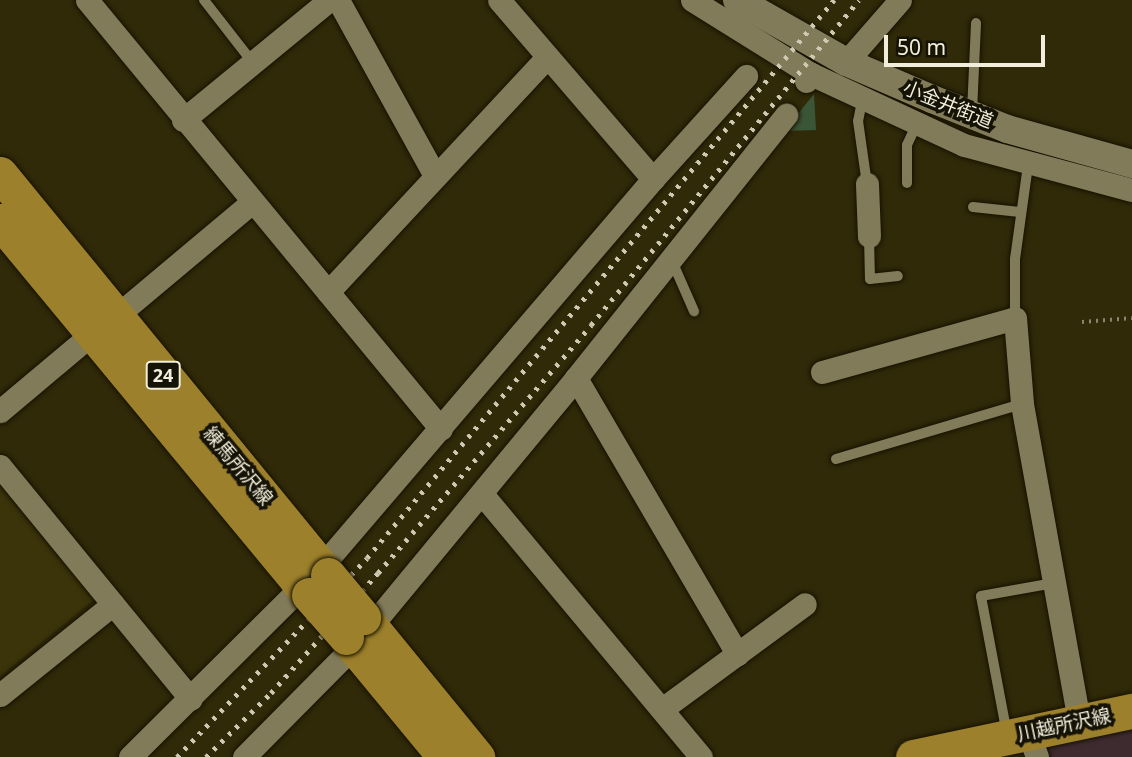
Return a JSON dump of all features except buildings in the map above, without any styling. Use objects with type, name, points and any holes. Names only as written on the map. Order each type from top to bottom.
[{"type":"main road","name":"練馬所沢線","points":[[0,174],[104,325],[358,631],[477,757]]},
{"type":"main road","name":"練馬所沢線","points":[[0,221],[104,325]]},
{"type":"main road","name":"練馬所沢線","points":[[358,631],[445,757]]},
{"type":"main road","name":"川越所沢線","points":[[914,757],[1024,742],[1079,722],[1132,711]]},
{"type":"street","points":[[87,0],[183,120],[441,429]]},
{"type":"street","points":[[183,120],[329,0]]},
{"type":"street","points":[[338,0],[434,174]]},
{"type":"street","points":[[499,0],[653,179]]},
{"type":"street","points":[[692,0],[766,55],[809,78],[916,126],[1028,164],[1132,190]]},
{"type":"street","name":"小金井街道","points":[[737,0],[846,62],[972,115],[1062,146],[1132,164]]},
{"type":"street","points":[[846,62],[900,0]]},
{"type":"street","points":[[328,292],[434,174],[547,57]]},
{"type":"street","points":[[130,757],[315,581],[653,179],[746,76]]},
{"type":"street","points":[[244,757],[482,494],[786,116]]},
{"type":"street","points":[[867,184],[869,236]]},
{"type":"street","points":[[0,411],[252,202]]},
{"type":"street","points":[[822,372],[1015,318],[1022,404],[1079,722]]},
{"type":"street","points":[[576,378],[737,654]]},
{"type":"street","points":[[0,466],[191,699]]},
{"type":"street","points":[[482,494],[701,757]]},
{"type":"street","points":[[0,695],[113,604]]},
{"type":"street","points":[[662,709],[805,604]]},
{"type":"lane","points":[[204,0],[253,63]]},
{"type":"lane","points":[[972,115],[976,23]]},
{"type":"lane","points":[[862,101],[858,121],[867,184]]},
{"type":"lane","points":[[908,183],[907,145],[916,126]]},
{"type":"lane","points":[[1015,318],[1020,212],[1028,164]]},
{"type":"lane","points":[[973,207],[1020,212]]},
{"type":"lane","points":[[869,236],[870,279],[898,276]]},
{"type":"lane","points":[[672,261],[694,311]]},
{"type":"lane","points":[[836,459],[1022,404]]},
{"type":"lane","points":[[1024,742],[981,596],[1054,583]]},
{"type":"path","points":[[1082,322],[1132,318]]},
{"type":"shaded area","points":[[0,484],[97,597],[0,676]]},
{"type":"shaded area","points":[[1132,729],[1132,757],[1045,757],[1042,747]]},
{"type":"green space","points":[[814,94],[816,130],[784,131]]},
{"type":"railway","points":[[177,757],[367,558],[834,0]]},
{"type":"railway","points":[[206,757],[271,693],[378,573],[591,325],[859,0]]}]
